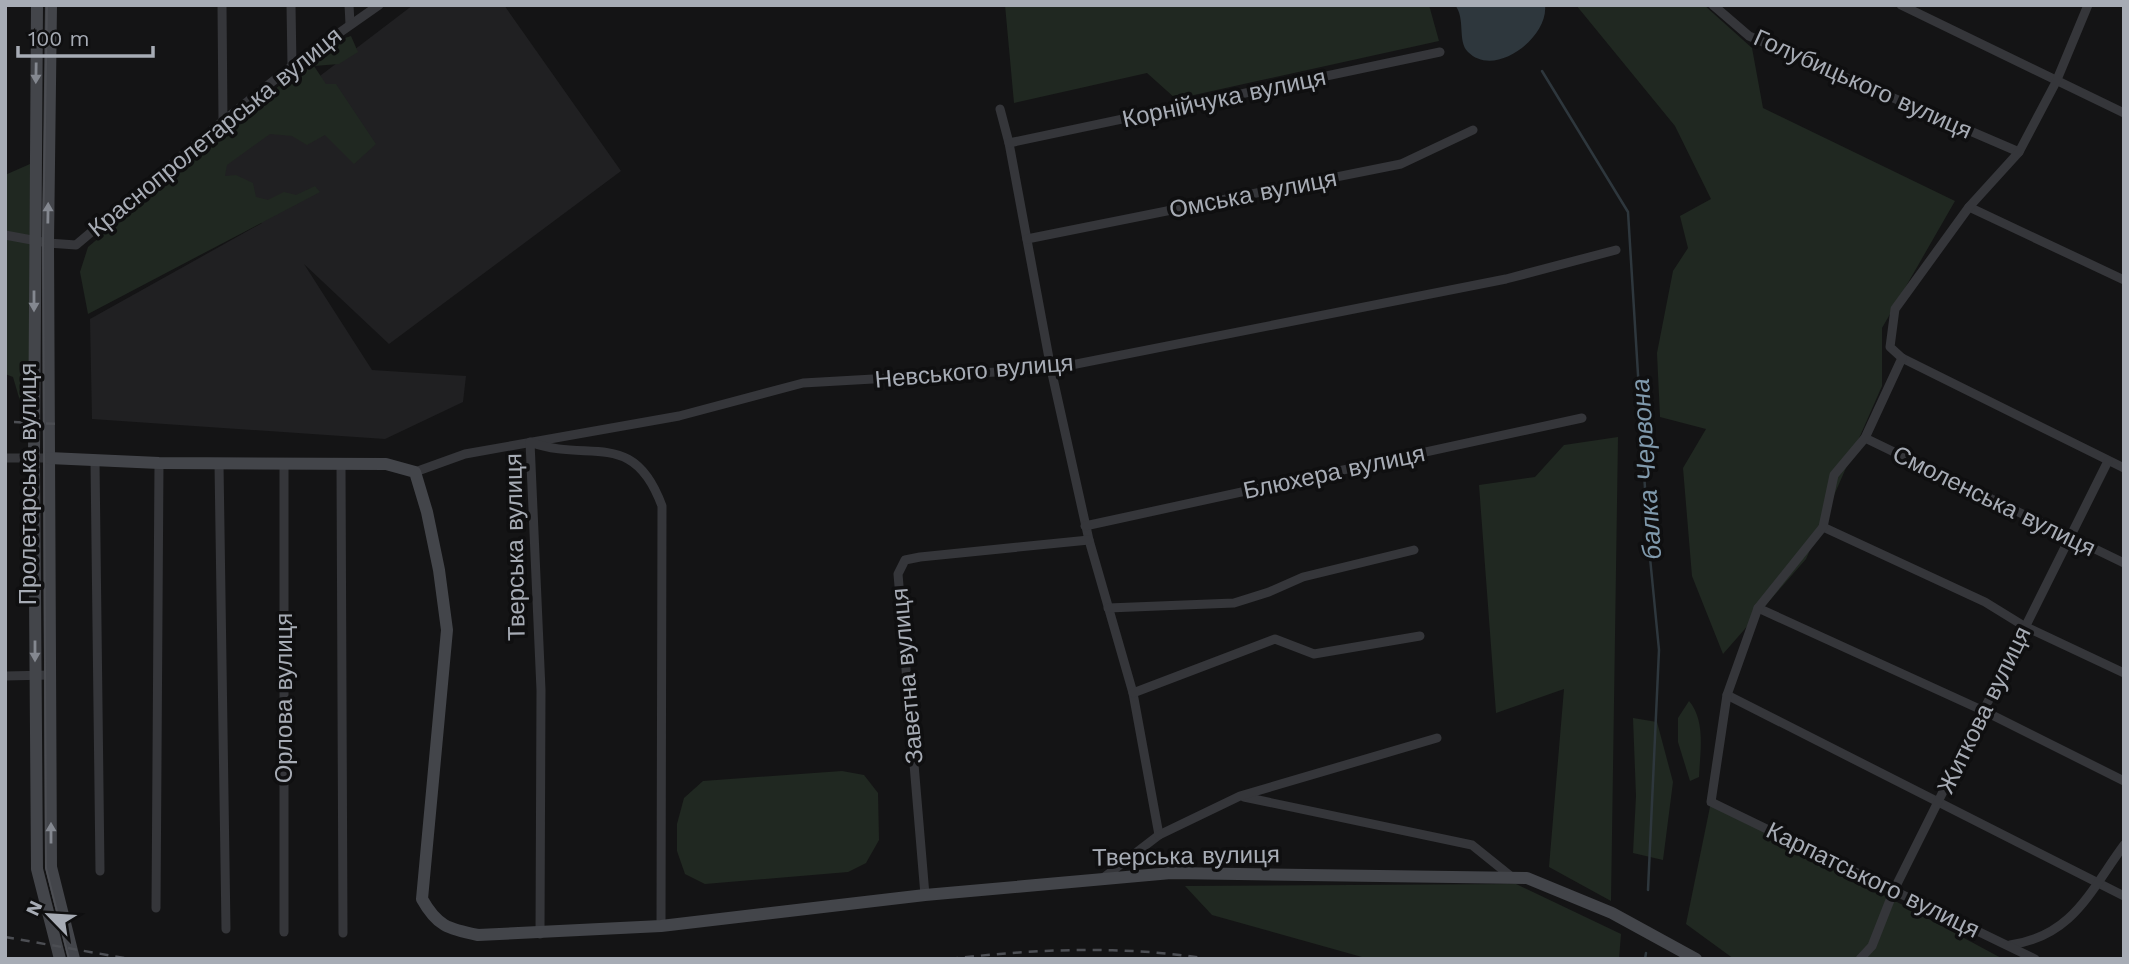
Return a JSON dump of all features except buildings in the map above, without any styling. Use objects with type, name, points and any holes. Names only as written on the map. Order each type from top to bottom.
[{"type":"main road","name":"Пролетарська вулиця","points":[[37,5],[34,241],[37,869],[60,959]]},
{"type":"main road","name":"Пролетарська вулиця","points":[[51,5],[48,243],[51,867],[74,959]]},
{"type":"main road","points":[[49,458],[159,463],[386,464],[415,472]]},
{"type":"main road","name":"Тверська вулиця","points":[[415,472],[427,512],[439,570],[447,630],[422,899],[433,918],[451,930],[478,935],[661,926],[925,895],[1171,873],[1527,878],[1612,913],[1696,959]]},
{"type":"street","points":[[222,5],[223,121]]},
{"type":"street","points":[[291,5],[292,66]]},
{"type":"street","points":[[349,5],[350,24]]},
{"type":"street","name":"Краснопролетарська вулиця","points":[[5,235],[76,245],[292,66],[379,5]]},
{"type":"street","name":"Голубицького вулиця","points":[[1713,5],[1749,36],[2019,152]]},
{"type":"street","points":[[1900,5],[2124,113]]},
{"type":"street","points":[[2088,5],[2056,82],[2019,152],[1969,207],[1895,309],[1890,347],[1902,358],[2124,468]]},
{"type":"street","name":"Корнійчука вулиця","points":[[1009,143],[1440,52]]},
{"type":"street","points":[[1000,110],[1009,143],[1051,369],[1088,540],[1133,693],[1159,835]]},
{"type":"street","name":"Омська вулиця","points":[[1027,239],[1401,164],[1473,130]]},
{"type":"street","points":[[1969,207],[2124,280]]},
{"type":"street","name":"Невського вулиця","points":[[415,472],[465,454],[679,416],[803,383],[1051,369],[1506,279],[1616,250]]},
{"type":"street","points":[[1902,358],[1865,439],[1834,475],[1823,527],[1758,608],[1727,695],[2124,896]]},
{"type":"street","name":"Блюхера вулиця","points":[[1085,526],[1582,418]]},
{"type":"street","name":"Смоленська вулиця","points":[[1865,439],[2124,563]]},
{"type":"street","name":"Тверська вулиця","points":[[540,933],[541,690],[530,442],[546,448],[617,453],[634,461],[648,474],[662,506],[661,926]]},
{"type":"street","points":[[5,457],[49,458]]},
{"type":"street","points":[[95,461],[100,871]]},
{"type":"street","name":"Житкова вулиця","points":[[1860,959],[1872,946],[1894,890],[2108,461]]},
{"type":"street","points":[[156,908],[159,463]]},
{"type":"street","points":[[219,464],[226,929]]},
{"type":"street","name":"Орлова вулиця","points":[[284,464],[284,932]]},
{"type":"street","points":[[341,464],[344,933]]},
{"type":"street","points":[[1823,527],[1985,602],[2024,626],[2124,673]]},
{"type":"street","name":"Заветна вулиця","points":[[925,895],[898,574],[905,560],[920,557],[1088,540]]},
{"type":"street","points":[[1108,608],[1234,603],[1303,577],[1414,550]]},
{"type":"street","points":[[1758,608],[1984,712],[2124,782]]},
{"type":"street","points":[[1133,693],[1275,639],[1314,654],[1420,636]]},
{"type":"street","points":[[5,676],[50,675]]},
{"type":"street","name":"Карпатського вулиця","points":[[1727,695],[1711,802],[2035,959]]},
{"type":"street","points":[[1102,878],[1159,835],[1240,796],[1437,738]]},
{"type":"street","points":[[1240,796],[1472,845],[1513,878]]},
{"type":"street","points":[[2010,945],[2041,937],[2072,918],[2124,845]]},
{"type":"shaded area","points":[[413,5],[504,5],[621,171],[389,344],[304,264],[372,370],[466,376],[463,402],[385,439],[92,419],[90,319],[262,223],[202,166]]},
{"type":"shaded area","points":[[1005,5],[1429,5],[1439,41],[1176,99],[1147,73],[1014,103]]},
{"type":"shaded area","points":[[1455,5],[1545,5],[1544,17],[1530,41],[1518,51],[1492,61],[1479,59],[1468,52]]},
{"type":"shaded area","points":[[1576,5],[1704,5],[1752,48],[1763,108],[1955,201],[1882,328],[1882,386],[1806,559],[1723,654],[1692,576],[1683,468],[1706,429],[1660,417],[1657,353],[1673,271],[1688,248],[1680,216],[1711,199],[1675,126]]},
{"type":"shaded area","points":[[351,36],[358,52],[339,64],[314,66],[326,84],[336,84],[376,144],[354,164],[325,135],[307,145],[292,136],[270,134],[227,165],[225,176],[236,175],[253,183],[256,197],[268,200],[284,192],[296,195],[315,186],[320,192],[88,314],[80,272],[88,247],[330,43]]},
{"type":"shaded area","points":[[30,164],[29,400],[20,401],[13,377],[5,374],[5,175]]},
{"type":"shaded area","points":[[1618,437],[1611,901],[1549,867],[1564,689],[1496,713],[1479,485],[1535,477],[1564,445]]},
{"type":"shaded area","points":[[1689,701],[1698,718],[1701,737],[1699,777],[1690,781],[1678,742],[1678,718]]},
{"type":"shaded area","points":[[1633,718],[1657,722],[1673,782],[1663,860],[1633,853],[1636,796]]},
{"type":"shaded area","points":[[842,771],[864,775],[878,793],[879,840],[866,863],[848,872],[705,884],[685,874],[677,851],[677,824],[684,798],[703,781]]},
{"type":"shaded area","points":[[1711,802],[2003,959],[1734,959],[1686,924]]},
{"type":"shaded area","points":[[1516,884],[1621,934],[1619,959],[1369,959],[1212,915],[1185,886]]},
{"type":"waterway","name":"балка Червона","points":[[1542,71],[1628,212],[1648,537],[1659,650],[1648,890]]},
{"type":"waterway","name":"балка Червона","points":[[1645,959],[1646,953]]},
{"type":"tram line","points":[[47,5],[43,243],[46,868],[69,959]]},
{"type":"railway","points":[[14,422],[58,424]]},
{"type":"railway","points":[[5,937],[130,959]]},
{"type":"railway","points":[[949,959],[1079,950],[1143,952],[1208,959]]}]
